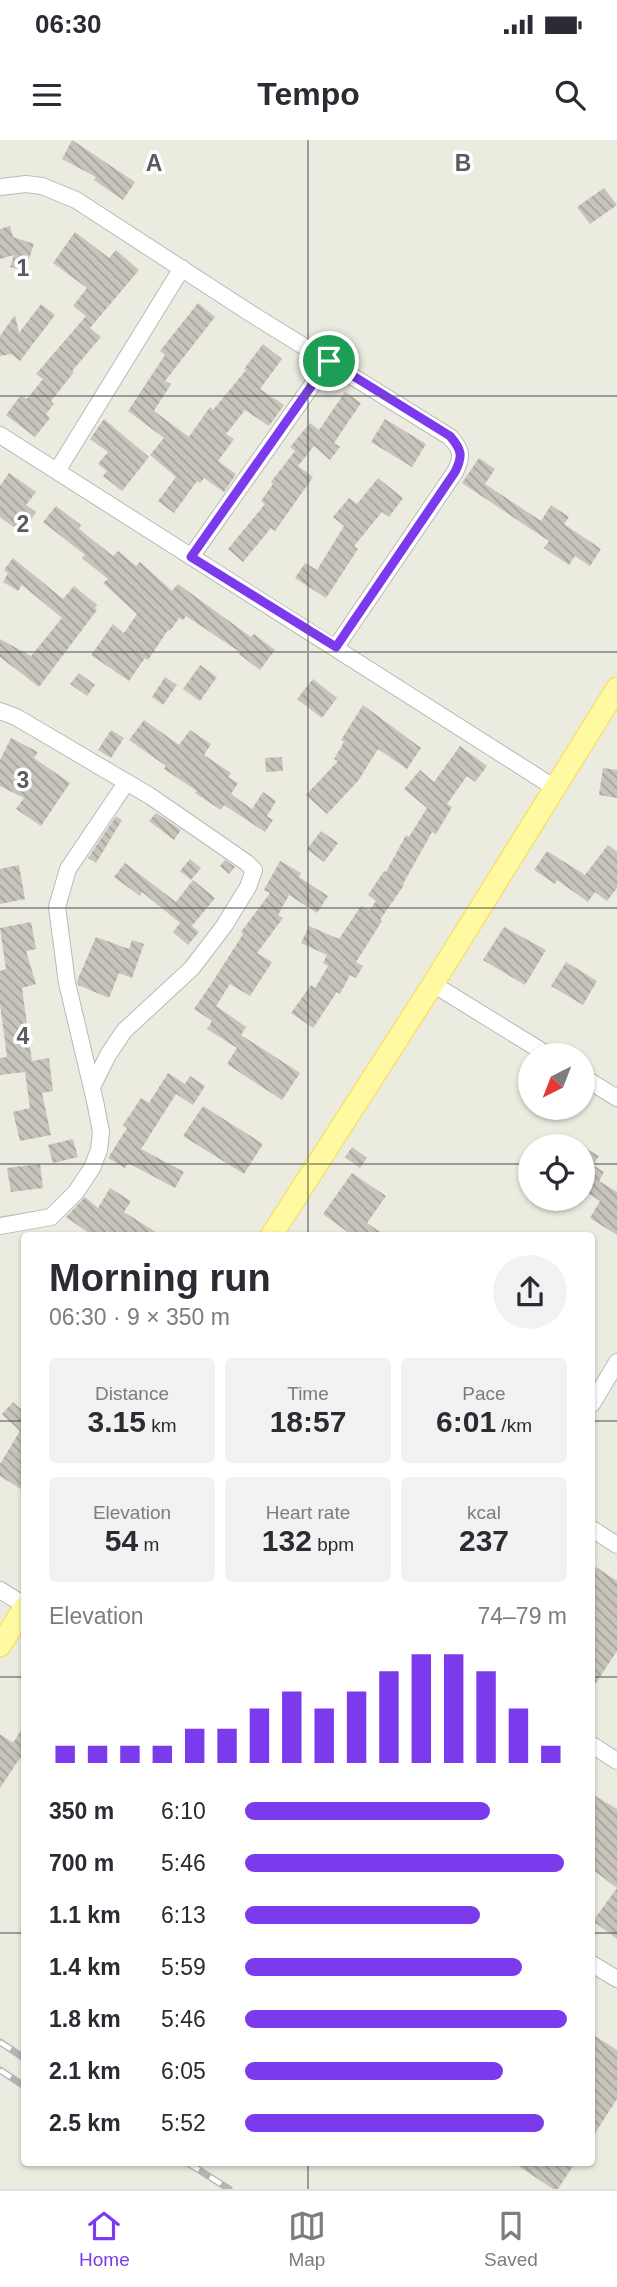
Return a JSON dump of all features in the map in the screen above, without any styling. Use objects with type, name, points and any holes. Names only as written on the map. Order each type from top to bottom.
[{"type":"main road","points":[[274,1232],[616,691]]},
{"type":"main road","points":[[0,1646],[21,1612]]},
{"type":"street","points":[[0,187],[26,184],[42,186],[76,200],[450,436],[461,448],[462,458],[455,472],[336,647]]},
{"type":"street","points":[[57,471],[182,268]]},
{"type":"street","points":[[191,557],[329,361]]},
{"type":"street","points":[[0,435],[555,788]]},
{"type":"street","points":[[0,711],[16,717],[149,796],[254,870],[224,926],[192,968],[124,1031],[92,1087]]},
{"type":"street","points":[[0,1226],[51,1217],[63,1207],[87,1176],[99,1150],[101,1132],[67,983],[57,907],[68,869],[126,783]]},
{"type":"street","points":[[433,984],[529,1043]]},
{"type":"street","points":[[595,1084],[617,1098]]},
{"type":"street","points":[[595,1399],[617,1362]]},
{"type":"street","points":[[595,1531],[617,1545]]},
{"type":"street","points":[[0,1590],[21,1605]]},
{"type":"street","points":[[595,1747],[617,1761]]},
{"type":"street","points":[[595,1966],[617,1979]]},
{"type":"building","points":[[72,140],[135,182],[123,200],[94,180],[96,177],[62,159]]},
{"type":"building","points":[[604,188],[617,205],[590,224],[577,207]]},
{"type":"building","points":[[10,226],[13,237],[34,244],[25,271],[10,267],[14,255],[0,259],[0,229]]},
{"type":"building","points":[[75,232],[109,258],[116,250],[139,270],[90,328],[101,337],[51,401],[54,404],[46,414],[50,418],[35,437],[6,415],[21,395],[27,399],[43,379],[36,374],[86,316],[73,306],[87,288],[53,263]]},
{"type":"building","points":[[198,303],[215,317],[165,381],[171,384],[154,411],[189,437],[210,407],[213,410],[246,370],[244,369],[263,344],[282,359],[260,389],[284,405],[269,426],[245,410],[226,434],[234,439],[218,461],[236,474],[224,492],[204,478],[200,483],[197,481],[174,513],[158,501],[176,477],[150,455],[164,438],[128,411],[165,355],[160,351]]},
{"type":"building","points":[[41,304],[55,315],[20,361],[11,354],[0,356],[0,336],[15,315],[19,333]]},
{"type":"building","points":[[345,392],[361,403],[334,443],[340,447],[330,460],[314,446],[298,466],[313,477],[275,531],[271,528],[243,562],[228,549],[265,504],[261,501],[273,484],[271,482],[295,451],[290,447],[310,423],[319,430]]},
{"type":"building","points":[[104,419],[149,457],[122,491],[103,476],[107,471],[98,464],[108,452],[90,439]]},
{"type":"building","points":[[385,419],[426,444],[412,467],[371,442]]},
{"type":"building","points":[[479,458],[495,469],[485,484],[541,521],[551,505],[569,517],[564,524],[601,549],[590,566],[575,556],[569,565],[544,548],[549,541],[462,483]]},
{"type":"building","points":[[9,473],[36,492],[26,505],[36,512],[22,533],[0,517],[0,486]]},
{"type":"building","points":[[378,478],[403,498],[389,517],[382,512],[354,546],[358,549],[326,598],[295,578],[305,563],[317,570],[344,526],[333,517],[349,498],[357,504]]},
{"type":"building","points":[[56,506],[81,525],[79,529],[113,556],[118,551],[136,566],[140,562],[172,591],[178,584],[251,637],[254,634],[275,650],[260,670],[239,654],[240,652],[186,616],[183,620],[179,618],[170,631],[168,630],[148,660],[145,658],[129,681],[91,655],[113,624],[124,633],[137,614],[103,583],[108,579],[82,558],[85,555],[43,522]]},
{"type":"building","points":[[13,558],[63,599],[74,586],[97,605],[97,610],[39,687],[0,657],[0,639],[31,656],[62,618],[22,585],[18,591],[3,582],[8,573],[4,570]]},
{"type":"building","points":[[200,665],[217,677],[200,701],[183,689]]},
{"type":"building","points":[[79,673],[95,685],[87,696],[70,684]]},
{"type":"building","points":[[165,677],[177,685],[163,705],[152,697]]},
{"type":"building","points":[[313,679],[337,698],[322,718],[297,699]]},
{"type":"building","points":[[363,705],[421,748],[407,769],[378,749],[358,781],[327,814],[306,795],[338,761],[334,759],[344,742],[341,740]]},
{"type":"building","points":[[144,720],[179,745],[190,730],[211,744],[204,755],[231,773],[228,777],[238,783],[231,794],[252,809],[263,792],[276,801],[267,816],[273,820],[265,832],[224,805],[221,810],[195,793],[197,791],[164,769],[166,766],[129,740]]},
{"type":"building","points":[[111,730],[124,738],[111,758],[98,750]]},
{"type":"building","points":[[11,738],[38,752],[34,758],[70,783],[41,826],[16,809],[24,798],[0,786],[0,760]]},
{"type":"building","points":[[460,746],[487,766],[475,782],[467,776],[447,804],[452,807],[436,834],[432,832],[404,885],[356,962],[363,966],[356,978],[350,975],[340,994],[337,992],[313,1028],[291,1013],[311,985],[315,988],[328,966],[323,963],[327,955],[301,943],[309,926],[339,939],[361,906],[370,910],[376,901],[368,895],[384,871],[386,872],[406,835],[409,837],[427,808],[404,789],[420,770],[434,782]]},
{"type":"building","points":[[282,757],[283,771],[266,772],[265,758]]},
{"type":"building","points":[[603,768],[617,770],[617,798],[599,795]]},
{"type":"building","points":[[156,813],[181,830],[174,840],[149,821]]},
{"type":"building","points":[[116,816],[122,820],[96,863],[88,858]]},
{"type":"building","points":[[321,831],[338,843],[324,862],[307,849]]},
{"type":"building","points":[[608,845],[617,852],[617,888],[607,901],[595,892],[588,902],[557,880],[555,884],[534,870],[547,851],[585,875]]},
{"type":"building","points":[[190,859],[201,868],[191,880],[180,871]]},
{"type":"building","points":[[225,860],[235,867],[229,874],[220,866]]},
{"type":"building","points":[[280,861],[301,873],[299,877],[328,896],[317,913],[289,895],[278,915],[283,918],[257,953],[272,962],[250,996],[230,984],[216,1006],[246,1027],[241,1035],[300,1073],[282,1100],[227,1064],[237,1048],[207,1029],[212,1021],[194,1009],[243,934],[241,932],[270,893],[264,890]]},
{"type":"building","points":[[125,863],[176,902],[193,880],[215,898],[192,926],[199,932],[188,945],[173,932],[180,923],[142,892],[140,896],[114,877]]},
{"type":"building","points":[[19,865],[25,899],[0,904],[0,869]]},
{"type":"building","points":[[31,922],[36,949],[26,951],[36,984],[22,988],[32,1061],[49,1058],[53,1091],[42,1093],[51,1135],[20,1141],[13,1112],[30,1108],[25,1072],[0,1075],[0,1058],[7,1057],[0,1004],[0,971],[6,969],[0,928]]},
{"type":"building","points":[[504,927],[546,950],[525,985],[483,960]]},
{"type":"building","points":[[96,937],[129,949],[132,940],[144,944],[132,978],[119,973],[109,998],[78,985],[77,981]]},
{"type":"building","points":[[566,962],[597,981],[583,1005],[551,986]]},
{"type":"building","points":[[168,1073],[185,1084],[190,1076],[205,1086],[193,1105],[176,1094],[141,1149],[184,1172],[175,1188],[128,1163],[125,1168],[108,1158],[127,1128],[123,1125],[141,1098],[149,1103]]},
{"type":"building","points":[[203,1106],[263,1144],[244,1174],[183,1136]]},
{"type":"building","points":[[73,1139],[78,1157],[53,1163],[48,1145]]},
{"type":"building","points":[[352,1147],[367,1158],[360,1168],[345,1157]]},
{"type":"building","points":[[40,1164],[43,1188],[11,1192],[7,1168]]},
{"type":"building","points":[[595,1166],[604,1172],[599,1181],[617,1192],[617,1235],[590,1218],[600,1201],[595,1198]]},
{"type":"building","points":[[352,1173],[386,1196],[367,1223],[380,1232],[348,1232],[323,1214]]},
{"type":"building","points":[[110,1188],[131,1201],[124,1212],[156,1232],[87,1232],[66,1217],[85,1197],[98,1208]]},
{"type":"building","points":[[13,1402],[21,1409],[21,1489],[0,1476],[0,1464],[20,1431],[2,1414]]},
{"type":"building","points":[[595,1569],[617,1581],[617,1651],[595,1684]]},
{"type":"building","points":[[21,1731],[21,1759],[0,1788],[0,1734],[13,1743]]},
{"type":"building","points":[[595,1796],[617,1809],[617,1888],[595,1871]]},
{"type":"building","points":[[617,1888],[617,1939],[595,1922],[595,1918]]},
{"type":"building","points":[[595,2036],[617,2050],[617,2099],[595,2133]]},
{"type":"building","points":[[518,2166],[573,2166],[558,2189],[553,2189]]},
{"type":"railway","points":[[0,2042],[21,2056]]},
{"type":"railway","points":[[0,2070],[21,2084]]},
{"type":"railway","points":[[193,2166],[229,2189]]},
{"type":"route","points":[[329,361],[450,436],[461,448],[462,458],[336,647],[191,557],[329,361]]}]
